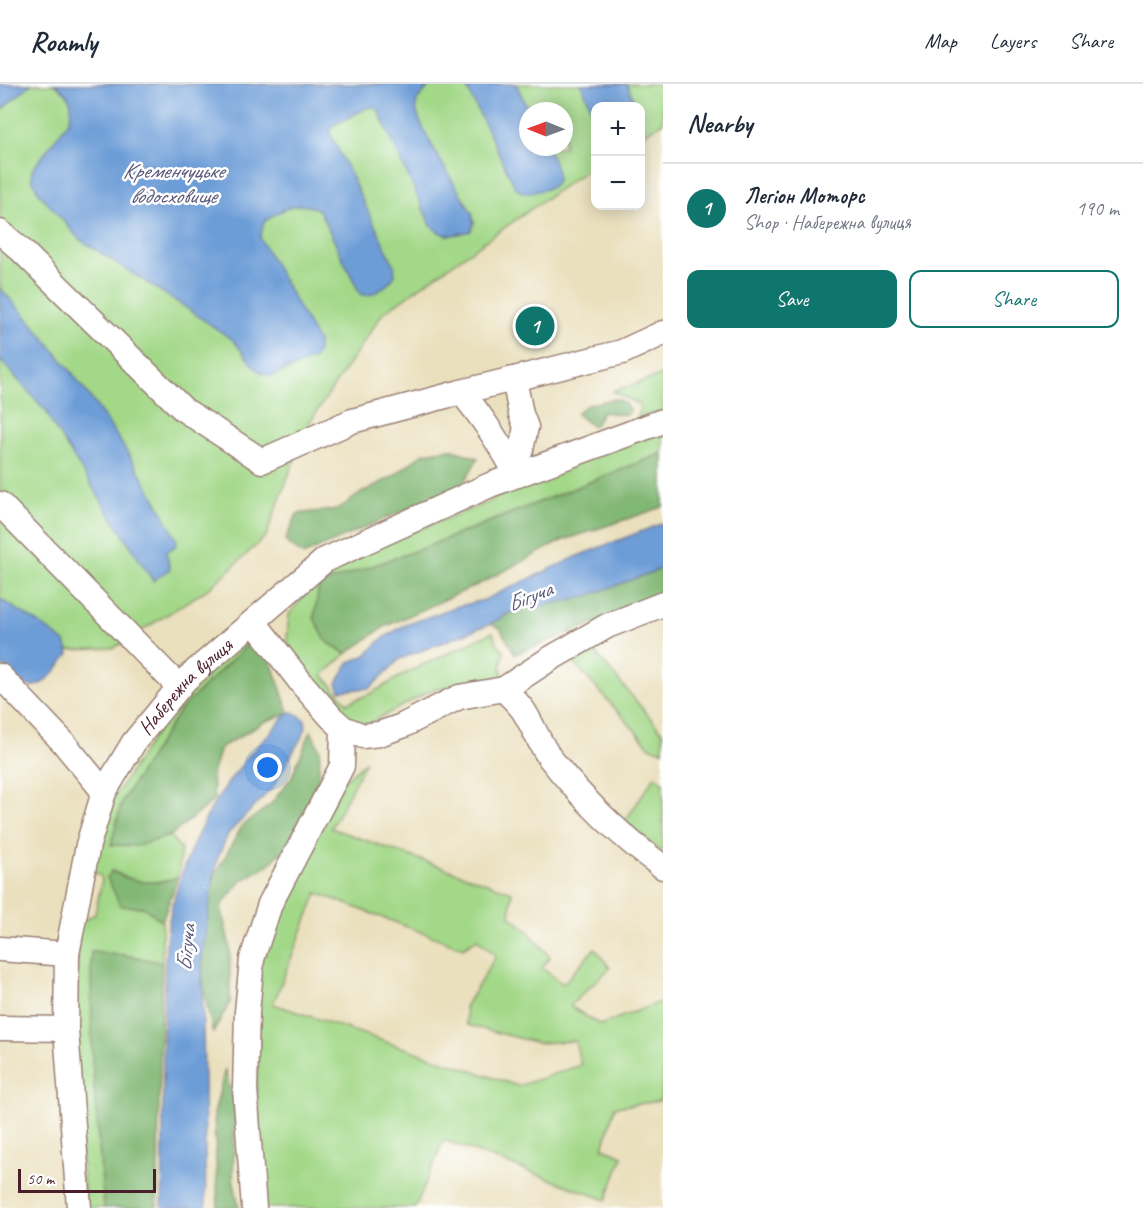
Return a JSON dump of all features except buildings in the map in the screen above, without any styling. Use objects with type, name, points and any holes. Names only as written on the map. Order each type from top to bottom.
[{"type":"street","points":[[0,232],[183,408],[262,461],[352,422],[622,352],[663,333]]},
{"type":"street","points":[[513,468],[521,450],[526,427],[514,379]]},
{"type":"street","points":[[461,392],[482,417],[513,468]]},
{"type":"street","name":"Набережна вулиця","points":[[79,1208],[66,1029],[66,954],[88,845],[104,792],[134,742],[179,687],[325,560],[513,468],[663,421]]},
{"type":"street","points":[[0,504],[179,687]]},
{"type":"street","points":[[254,621],[303,685],[338,723],[363,736],[379,734],[402,726],[459,697],[504,689],[548,660],[607,627],[663,604]]},
{"type":"street","points":[[0,676],[63,742],[104,792]]},
{"type":"street","points":[[504,689],[523,710],[539,742],[551,759],[586,802],[633,845],[663,867]]},
{"type":"street","points":[[254,1208],[245,1089],[247,1012],[252,959],[270,904],[342,766],[338,723]]},
{"type":"street","points":[[0,949],[66,954]]},
{"type":"street","points":[[0,1028],[66,1029]]},
{"type":"green space","points":[[0,84],[663,84],[663,122],[645,133],[645,102],[591,102],[591,167],[383,313],[307,426],[266,536],[211,587],[114,648],[60,651],[0,608]]},
{"type":"green space","points":[[663,375],[663,410],[638,419],[640,405],[613,391]]},
{"type":"green space","points":[[615,399],[622,401],[630,410],[627,415],[603,412],[596,424],[592,426],[577,414],[589,404]]},
{"type":"green space","points":[[663,427],[663,453],[423,548],[319,585],[326,641],[346,654],[323,675],[347,703],[370,694],[408,672],[493,632],[496,642],[504,651],[501,667],[503,679],[434,689],[370,723],[356,724],[299,673],[287,640],[289,614],[333,562],[490,502],[513,484]]},
{"type":"green space","points":[[450,449],[478,458],[463,484],[303,555],[285,541],[297,514],[338,509],[363,492],[392,477],[424,453]]},
{"type":"green space","points":[[663,453],[663,507],[561,541],[477,585],[384,627],[346,654],[326,641],[314,618],[319,585],[423,548]]},
{"type":"green space","points":[[663,568],[663,597],[515,654],[500,628],[490,624],[522,606],[542,606],[587,596]]},
{"type":"green space","points":[[248,637],[249,643],[180,710],[122,801],[111,845],[170,836],[181,849],[178,877],[160,882],[144,882],[112,871],[121,906],[143,907],[162,921],[162,963],[131,956],[91,952],[92,1060],[104,1208],[85,1208],[74,1052],[79,923],[95,914],[102,880],[100,875],[89,870],[110,803],[153,737],[184,695]]},
{"type":"green space","points":[[249,643],[268,653],[289,713],[264,722],[220,748],[212,774],[214,800],[170,836],[137,846],[111,845],[122,801],[180,710]]},
{"type":"green space","points":[[594,651],[663,733],[663,751],[650,747],[573,662]]},
{"type":"green space","points":[[311,731],[320,750],[319,778],[289,843],[270,864],[241,881],[221,906],[230,948],[230,1002],[213,1033],[204,992],[200,931],[215,875],[242,826],[270,805],[291,778]]},
{"type":"green space","points":[[366,761],[331,828],[512,892],[510,916],[529,932],[550,957],[542,968],[563,984],[595,948],[610,968],[570,1006],[600,1025],[663,1001],[663,1079],[660,1101],[615,1107],[603,1148],[623,1156],[606,1200],[444,1140],[415,1208],[263,1208],[257,1093],[260,962],[290,884],[343,781]],"holes":[[[317,893],[463,948],[477,939],[496,956],[465,1007],[467,1025],[538,1043],[575,1041],[581,1065],[518,1086],[273,1004]]]},
{"type":"green space","points":[[655,776],[663,782],[663,852],[623,824]]},
{"type":"green space","points":[[111,871],[144,882],[160,882],[178,877],[162,921],[143,907],[121,906],[107,878]]},
{"type":"green space","points":[[91,952],[131,956],[162,963],[157,1208],[104,1208],[92,1060]]},
{"type":"green space","points":[[225,1069],[235,1107],[233,1178],[239,1208],[218,1208],[214,1114]]},
{"type":"water","points":[[0,84],[31,84],[0,111]]},
{"type":"water","name":"Кременчуцьке водосховище","points":[[54,84],[432,84],[418,100],[416,106],[418,115],[430,142],[472,213],[474,223],[471,231],[453,235],[434,229],[378,110],[374,107],[367,108],[334,125],[330,130],[331,135],[394,265],[395,275],[379,290],[369,295],[360,294],[319,210],[304,205],[290,207],[264,222],[260,238],[318,342],[318,351],[314,359],[272,376],[262,373],[254,367],[234,341],[79,239],[39,193],[32,179],[32,170],[69,121],[71,115],[71,104],[67,95]]},
{"type":"water","points":[[465,84],[516,84],[525,102],[519,102],[519,156],[551,156],[557,176],[553,186],[546,189],[523,193],[515,187]]},
{"type":"water","points":[[581,84],[627,84],[634,102],[591,102],[591,108]]},
{"type":"water","points":[[0,288],[51,346],[97,407],[139,471],[176,538],[177,545],[166,552],[170,569],[153,581],[52,424],[47,412],[0,360]]},
{"type":"water","name":"Бігуча","points":[[663,523],[663,568],[587,596],[542,606],[522,606],[490,624],[400,659],[370,688],[340,691],[337,683],[348,663],[366,655],[382,639],[403,626],[455,607],[484,600],[580,555]]},
{"type":"water","points":[[0,599],[65,642],[69,654],[54,673],[42,683],[28,686],[21,683],[0,663]]},
{"type":"water","name":"Бігуча","points":[[290,712],[294,712],[305,720],[304,733],[273,787],[228,834],[218,857],[214,874],[202,959],[206,1208],[162,1208],[165,967],[168,925],[174,899],[190,852],[211,809],[238,769]]},
{"type":"place","name":"Легіон Моторс","points":[[535,326]]}]
